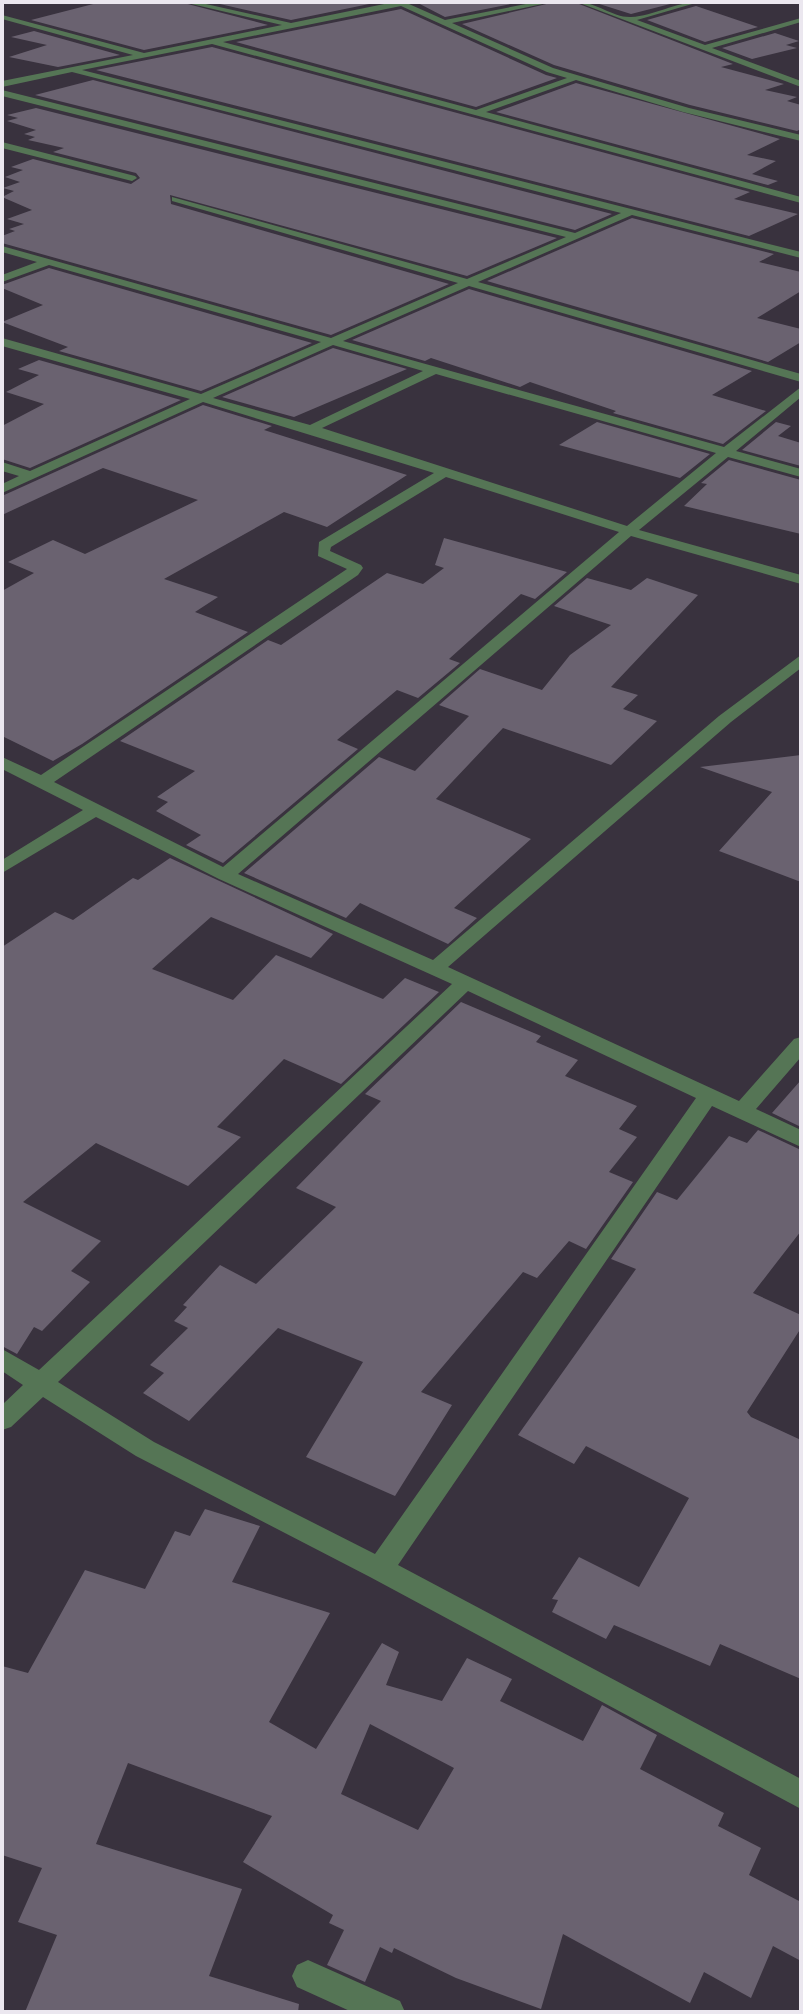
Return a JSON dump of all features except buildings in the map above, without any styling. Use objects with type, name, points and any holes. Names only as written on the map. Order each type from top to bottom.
[{"type":"street","points":[[187,2],[296,25]]},
{"type":"street","points":[[442,23],[548,2]]},
{"type":"street","points":[[581,2],[801,84]]},
{"type":"street","points":[[629,20],[695,2]]},
{"type":"street","points":[[2,84],[403,3],[528,62],[575,78],[801,138]]},
{"type":"street","points":[[2,17],[146,56]]},
{"type":"street","points":[[704,48],[801,20]]},
{"type":"street","points":[[214,42],[801,200]]},
{"type":"street","points":[[75,71],[801,255]]},
{"type":"street","points":[[781,78],[801,72]]},
{"type":"street","points":[[476,113],[575,78]]},
{"type":"street","points":[[2,93],[576,236]]},
{"type":"street","points":[[2,145],[132,178]]},
{"type":"street","points":[[176,199],[801,378]]},
{"type":"street","points":[[2,489],[333,340],[631,212]]},
{"type":"street","points":[[2,249],[801,473]]},
{"type":"street","points":[[2,279],[48,262]]},
{"type":"street","points":[[2,342],[311,429],[629,531],[801,580]]},
{"type":"street","points":[[311,429],[433,371]]},
{"type":"street","points":[[225,875],[629,531],[801,391]]},
{"type":"street","points":[[2,466],[30,476]]},
{"type":"street","points":[[42,782],[353,572],[356,568],[352,565],[323,553],[324,545],[443,473]]},
{"type":"street","points":[[435,968],[725,719],[801,660]]},
{"type":"street","points":[[2,762],[225,875],[435,968],[707,1098],[801,1139]]},
{"type":"street","points":[[2,868],[96,809]]},
{"type":"street","points":[[2,1420],[39,1381],[465,983]]},
{"type":"street","points":[[742,1112],[801,1044]]},
{"type":"street","points":[[380,1569],[707,1098]]},
{"type":"street","points":[[2,1359],[145,1449],[380,1569],[801,1795]]},
{"type":"street","points":[[308,1976],[389,2012]]}]
